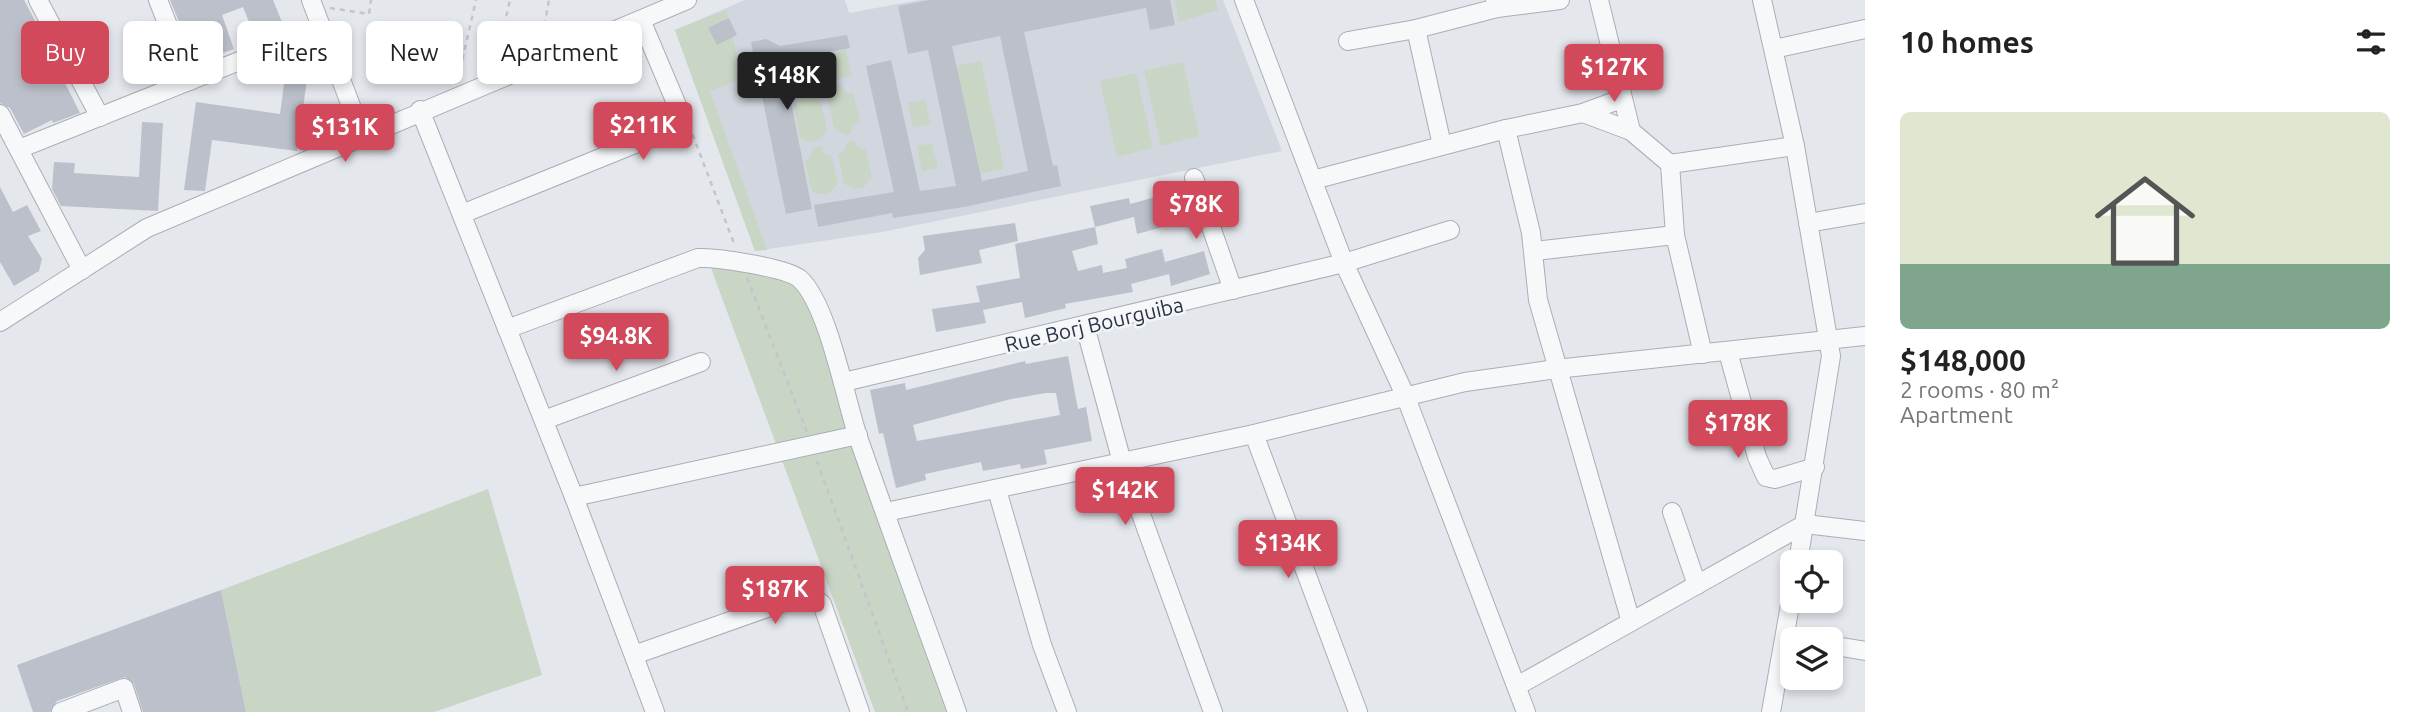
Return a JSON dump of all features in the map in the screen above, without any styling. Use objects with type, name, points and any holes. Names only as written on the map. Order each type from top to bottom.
[{"type":"street","points":[[38,0],[100,117]]},
{"type":"street","points":[[158,0],[166,21]]},
{"type":"street","points":[[462,214],[667,131],[679,110],[642,20],[687,0]]},
{"type":"street","points":[[1244,0],[1344,263],[1405,395],[1526,712]]},
{"type":"street","points":[[1348,41],[1416,29],[1496,4],[1560,0]]},
{"type":"street","points":[[1599,0],[1621,99],[1632,131]]},
{"type":"street","points":[[1762,0],[1795,146],[1829,339],[1829,380],[1800,550]]},
{"type":"street","points":[[312,3],[319,21]]},
{"type":"street","points":[[1416,29],[1442,145]]},
{"type":"street","points":[[1774,49],[1865,29]]},
{"type":"street","points":[[19,149],[182,84]]},
{"type":"street","points":[[343,84],[362,135]]},
{"type":"street","points":[[0,322],[147,228],[482,84]]},
{"type":"street","points":[[1313,180],[1506,129],[1583,113],[1621,99]]},
{"type":"street","points":[[421,110],[574,497],[655,712]]},
{"type":"street","points":[[1583,113],[1632,131],[1670,164],[1675,235],[1703,354]]},
{"type":"street","points":[[0,114],[82,270]]},
{"type":"street","points":[[1506,129],[1535,251],[1538,300],[1630,622]]},
{"type":"street","points":[[1670,164],[1795,146]]},
{"type":"street","points":[[1194,178],[1233,290]]},
{"type":"street","points":[[1808,223],[1865,213]]},
{"type":"street","name":"Rue Borj Bourguiba","points":[[844,382],[1344,263],[1450,230]]},
{"type":"street","points":[[1535,251],[1675,235]]},
{"type":"street","points":[[507,329],[698,258],[719,257],[742,265],[782,270],[798,277],[812,292],[844,382],[858,435],[957,712]]},
{"type":"street","points":[[1085,326],[1122,462],[1213,712]]},
{"type":"street","points":[[886,512],[997,491],[1254,434],[1405,395],[1556,369],[1865,336]]},
{"type":"street","points":[[1728,352],[1757,457],[1766,477],[1775,480],[1815,467]]},
{"type":"street","points":[[544,420],[701,362]]},
{"type":"street","points":[[1254,434],[1358,712]]},
{"type":"street","points":[[574,497],[811,443],[858,435]]},
{"type":"street","points":[[997,491],[1042,645],[1067,712]]},
{"type":"street","points":[[1672,512],[1697,585]]},
{"type":"street","points":[[1517,686],[1805,524],[1865,531]]},
{"type":"street","points":[[634,655],[801,596],[812,596],[822,604],[860,712]]},
{"type":"street","points":[[1843,647],[1865,651]]},
{"type":"street","points":[[1771,712],[1780,680]]},
{"type":"street","points":[[61,712],[124,688],[132,712]]},
{"type":"path","points":[[312,3],[369,14],[371,0]]},
{"type":"path","points":[[454,96],[476,0]]},
{"type":"path","points":[[505,21],[510,0]]},
{"type":"path","points":[[545,21],[549,0]]},
{"type":"path","points":[[679,110],[693,131],[811,443],[908,712]]},
{"type":"shaded area","points":[[745,0],[845,0],[849,13],[919,0],[1223,0],[1282,151],[882,232],[755,251],[675,30]]},
{"type":"green space","points":[[1175,0],[1216,0],[1218,10],[1179,22]]},
{"type":"green space","points":[[726,10],[743,79],[710,91],[767,250],[755,251],[675,30]]},
{"type":"green space","points":[[846,50],[852,76],[791,89],[785,62]]},
{"type":"green space","points":[[981,61],[1004,168],[981,174],[956,66]]},
{"type":"green space","points":[[1183,62],[1199,136],[1161,146],[1144,71]]},
{"type":"green space","points":[[1136,73],[1153,148],[1117,157],[1100,81]]},
{"type":"green space","points":[[840,85],[848,94],[853,93],[860,122],[852,125],[851,134],[845,135],[834,127],[828,100],[835,93],[834,86]]},
{"type":"green space","points":[[810,93],[821,101],[827,131],[821,139],[809,142],[800,138],[794,105],[799,104],[801,96]]},
{"type":"green space","points":[[925,100],[930,124],[913,128],[908,103]]},
{"type":"green space","points":[[853,140],[857,146],[866,150],[872,177],[863,188],[856,189],[844,184],[838,154],[844,151],[847,142]]},
{"type":"green space","points":[[932,143],[938,168],[922,172],[917,146]]},
{"type":"green space","points":[[821,146],[823,153],[832,156],[838,184],[827,195],[812,192],[805,162],[810,158],[813,148]]},
{"type":"green space","points":[[708,260],[790,280],[803,291],[955,712],[875,712]]},
{"type":"green space","points":[[488,489],[542,675],[434,712],[246,712],[221,590]]},
{"type":"building","points":[[0,0],[24,0],[35,21],[21,21],[21,84],[66,84],[80,113],[53,123],[52,120],[24,134],[10,108],[0,103]]},
{"type":"building","points":[[170,0],[273,0],[282,21],[249,21],[243,7],[222,15],[234,49],[223,53],[223,21],[179,21]]},
{"type":"building","points":[[929,0],[1170,0],[1175,25],[1150,30],[1146,8],[1024,32],[1053,166],[1057,165],[1061,186],[964,207],[893,218],[892,213],[818,227],[814,205],[894,192],[866,66],[891,60],[920,191],[956,186],[928,50],[908,54],[898,6]],"holes":[[[1000,36],[1028,171],[982,181],[952,46]]]},
{"type":"building","points":[[729,18],[737,35],[717,45],[708,28]]},
{"type":"building","points":[[847,35],[850,48],[783,61],[812,209],[786,214],[751,42],[766,39],[780,46]]},
{"type":"building","points":[[284,84],[306,84],[297,151],[212,140],[205,191],[184,190],[196,102],[280,114]]},
{"type":"building","points":[[142,122],[163,123],[158,211],[61,206],[52,189],[54,162],[75,163],[74,173],[139,177]]},
{"type":"building","points":[[0,187],[13,212],[27,205],[41,231],[28,236],[42,259],[39,271],[14,286],[0,262]]},
{"type":"building","points":[[1181,190],[1189,220],[1137,234],[1134,217],[1095,227],[1090,206],[1129,198],[1130,204]]},
{"type":"building","points":[[1015,223],[1018,241],[979,250],[982,263],[920,275],[918,258],[925,250],[923,236]]},
{"type":"building","points":[[1095,227],[1098,244],[1072,251],[1078,271],[1102,265],[1103,273],[1127,268],[1125,259],[1162,249],[1165,262],[1204,251],[1210,274],[1171,286],[1169,274],[1131,284],[1133,292],[1065,304],[1066,308],[1025,318],[1022,302],[983,310],[986,323],[936,332],[932,309],[980,302],[976,286],[1020,278],[1015,244]]},
{"type":"building","points":[[1068,356],[1078,409],[1086,407],[1092,441],[1044,450],[1047,464],[1021,469],[1020,464],[983,471],[981,462],[925,474],[926,480],[896,488],[883,433],[879,434],[870,390],[905,383],[906,390],[1025,361],[1026,364]],"holes":[[[1056,393],[1060,415],[917,441],[913,425],[1011,399]]]},
{"type":"building","points":[[221,590],[246,712],[143,712],[134,684],[125,677],[57,701],[50,712],[33,712],[17,665]]}]
